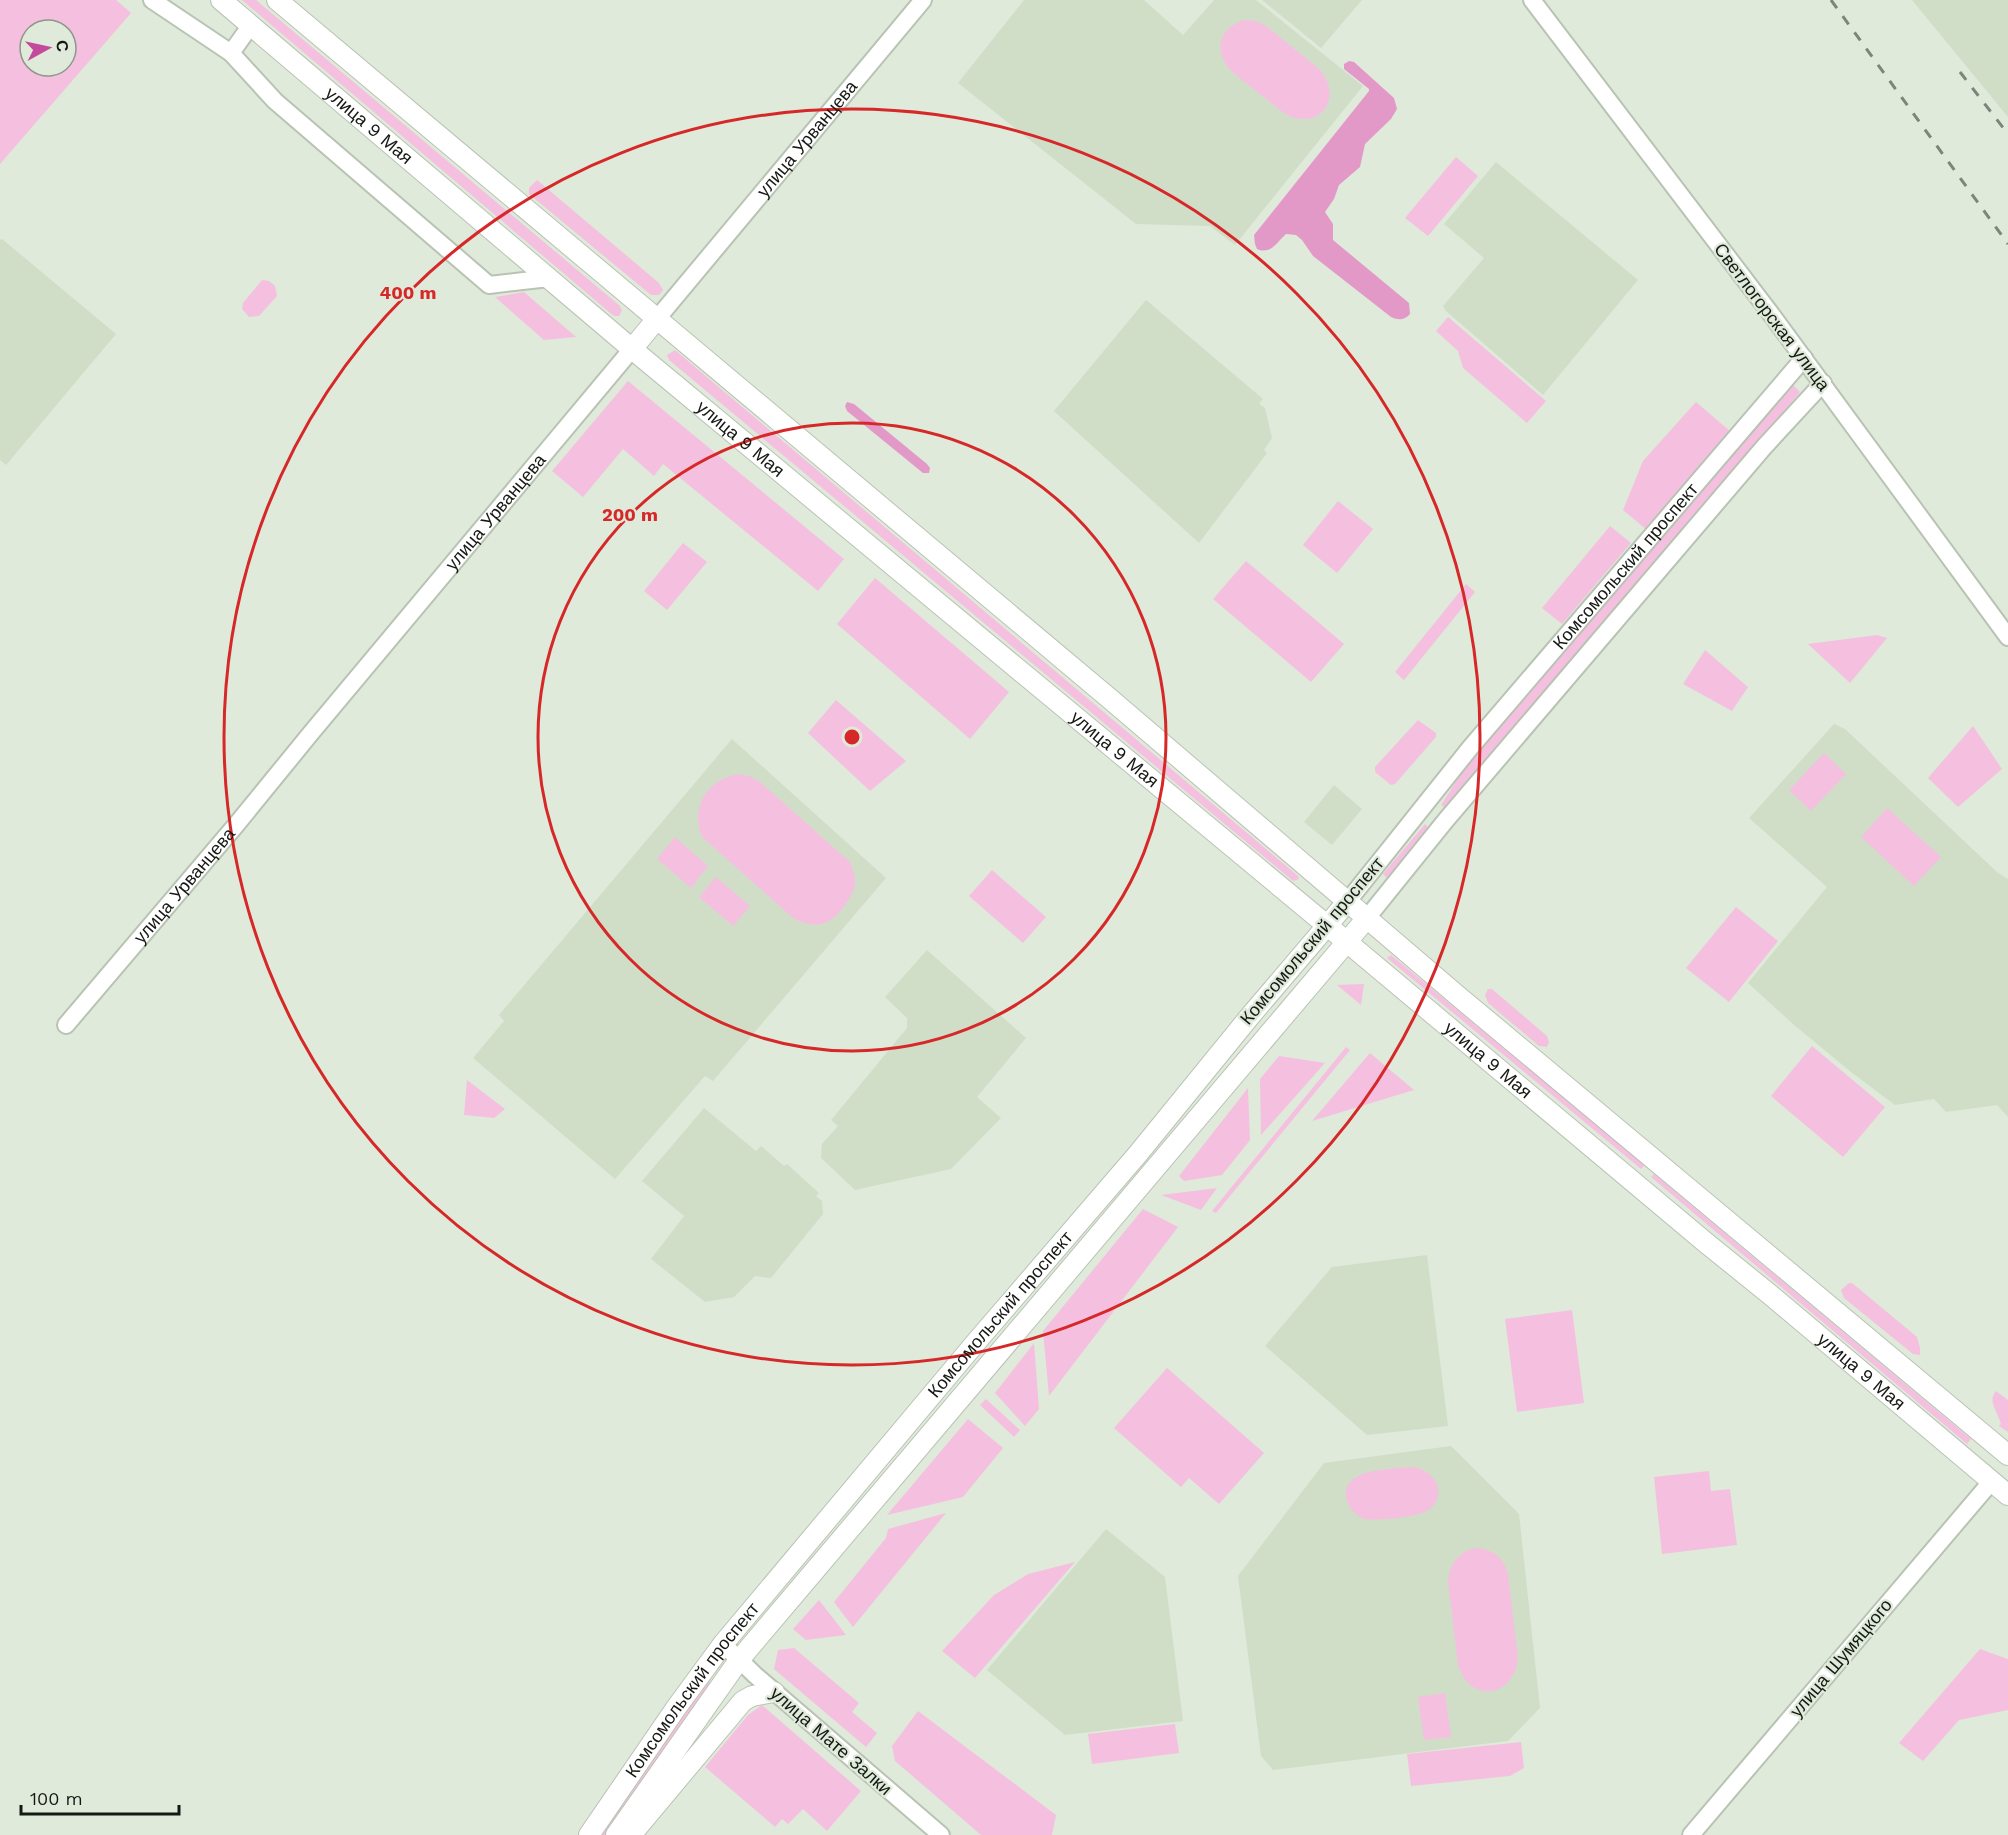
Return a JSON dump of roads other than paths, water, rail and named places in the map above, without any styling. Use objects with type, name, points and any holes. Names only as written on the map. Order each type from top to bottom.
[{"type":"main road","name":"улица 9 Мая","points":[[221,0],[633,349],[2008,1495]]},
{"type":"main road","name":"улица 9 Мая","points":[[277,0],[1109,698],[1458,996],[2008,1455]]},
{"type":"main road","name":"улица Урванцева","points":[[633,349],[656,320]]},
{"type":"main road","name":"Комсомольский проспект","points":[[589,1835],[723,1644],[977,1341],[1137,1155],[1348,901]]},
{"type":"main road","name":"Комсомольский проспект","points":[[616,1835],[739,1660],[1367,918]]},
{"type":"main road","points":[[977,1341],[995,1356]]},
{"type":"main road","points":[[1991,1482],[2008,1460]]},
{"type":"main road","points":[[631,1835],[743,1701],[752,1696],[774,1692]]},
{"type":"street","points":[[152,0],[231,53],[275,101],[489,285],[549,278]]},
{"type":"street","name":"улица Урванцева","points":[[656,320],[923,0]]},
{"type":"street","name":"Светлогорская улица","points":[[1532,0],[1823,383],[2008,637]]},
{"type":"street","points":[[231,53],[251,25]]},
{"type":"street","name":"улица Урванцева","points":[[66,1025],[633,349]]},
{"type":"street","name":"Комсомольский проспект","points":[[1348,901],[1470,748],[1804,358]]},
{"type":"street","name":"Комсомольский проспект","points":[[1367,918],[1446,820],[1764,447],[1823,383]]},
{"type":"street","points":[[1426,804],[1446,820]]},
{"type":"street","name":"улица Шумяцкого","points":[[1691,1835],[1991,1482]]},
{"type":"street","name":"улица Мате Залки","points":[[723,1644],[774,1692],[941,1835]]},
{"type":"railway","points":[[1831,0],[2008,244]]},
{"type":"railway","points":[[1960,72],[2008,134]]}]
